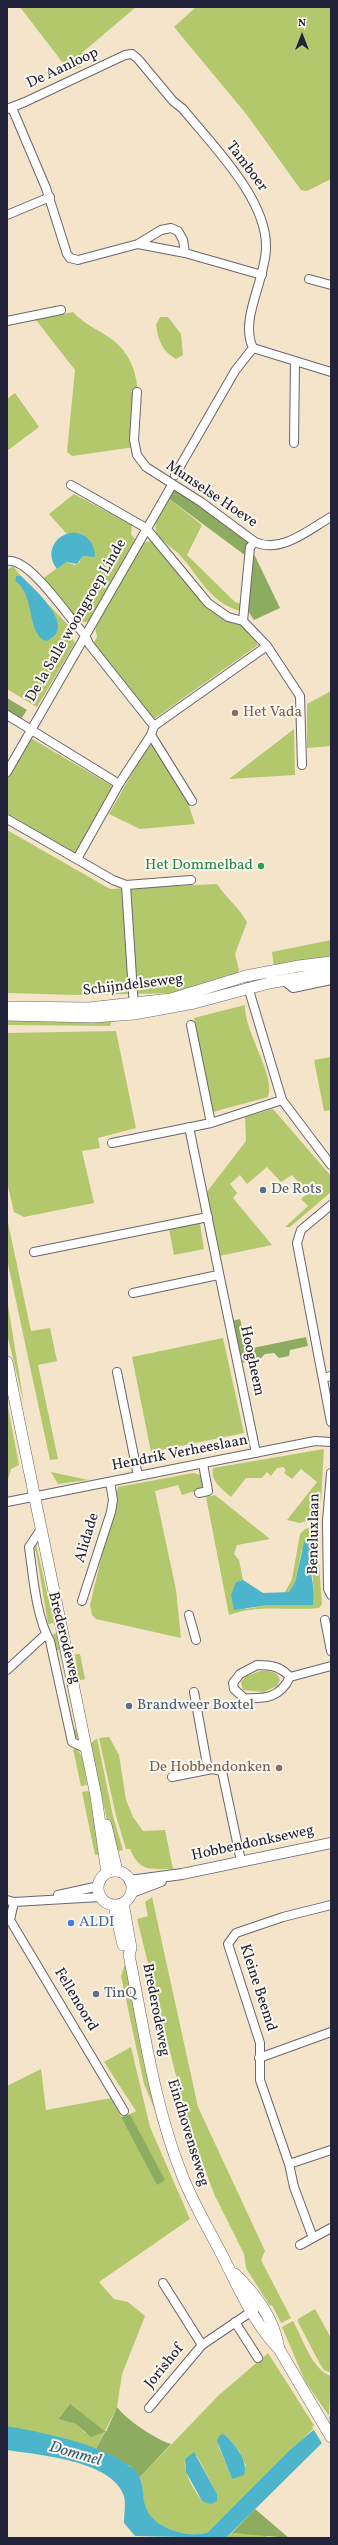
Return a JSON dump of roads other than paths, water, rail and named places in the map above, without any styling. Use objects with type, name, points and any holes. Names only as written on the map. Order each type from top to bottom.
[{"type":"main road","name":"Schijndelseweg","points":[[7,1007],[89,1008],[184,997],[246,976],[299,966],[331,962]]},
{"type":"main road","name":"Schijndelseweg","points":[[7,1015],[93,1017],[134,1014],[194,1003],[248,987],[331,972]]},
{"type":"main road","name":"Brederodeweg","points":[[7,1362],[96,1796],[102,1809],[112,1872]]},
{"type":"main road","points":[[112,1872],[125,1874],[131,1886],[118,1904],[100,1891],[101,1879],[112,1872]]},
{"type":"main road","name":"Brederodeweg","points":[[118,1904],[124,1950],[129,1955],[152,2071]]},
{"type":"main road","name":"Eindhovenseweg","points":[[152,2071],[161,2111],[182,2174],[212,2240],[228,2267],[255,2306],[271,2341],[279,2349],[331,2437]]},
{"type":"street","name":"De Aanloop","points":[[10,108],[91,70],[125,55],[132,54]]},
{"type":"street","name":"Tamboer","points":[[132,54],[173,100],[183,109],[256,204],[263,222],[266,246],[262,275],[247,331],[253,348]]},
{"type":"street","points":[[10,108],[50,197],[67,254],[70,258],[78,260],[138,244],[161,230],[171,228],[178,231],[183,240],[185,253]]},
{"type":"street","points":[[7,215],[50,197]]},
{"type":"street","points":[[138,244],[185,253],[262,275]]},
{"type":"street","points":[[309,279],[331,285]]},
{"type":"street","points":[[7,321],[61,310]]},
{"type":"street","points":[[175,475],[235,371],[253,348],[331,372]]},
{"type":"street","points":[[294,443],[295,362]]},
{"type":"street","name":"Munselse Hoeve","points":[[137,392],[134,440],[137,454],[146,467],[172,485],[201,502],[254,542],[263,546],[282,545],[331,517]]},
{"type":"street","points":[[72,485],[146,528],[208,603],[228,617],[244,621],[267,646],[300,696],[302,765]]},
{"type":"street","name":"De la Salle woongroep Linde","points":[[7,772],[172,485]]},
{"type":"street","points":[[244,621],[250,548],[254,542]]},
{"type":"street","points":[[7,561],[23,565],[36,576],[85,635],[89,644],[154,726]]},
{"type":"street","points":[[77,859],[119,784],[151,735],[154,726],[267,646]]},
{"type":"street","points":[[7,715],[119,784]]},
{"type":"street","points":[[151,735],[192,801]]},
{"type":"street","points":[[7,818],[77,859],[126,885],[190,880]]},
{"type":"street","points":[[126,885],[134,1014]]},
{"type":"street","points":[[283,980],[293,988],[331,980]]},
{"type":"street","points":[[248,987],[282,1100],[331,1165]]},
{"type":"street","points":[[191,1025],[211,1123]]},
{"type":"street","points":[[112,1142],[211,1123],[282,1100]]},
{"type":"street","name":"Hoogheem","points":[[189,1127],[218,1275],[256,1453]]},
{"type":"street","points":[[331,1205],[301,1230],[297,1243],[327,1377],[331,1422]]},
{"type":"street","points":[[34,1252],[208,1218]]},
{"type":"street","points":[[133,1293],[218,1275]]},
{"type":"street","points":[[117,1372],[138,1476]]},
{"type":"street","name":"Hendrik Verheeslaan","points":[[7,1502],[315,1442],[331,1442]]},
{"type":"street","points":[[199,1493],[208,1491],[202,1464]]},
{"type":"street","name":"Beneluxlaan","points":[[331,1473],[326,1543],[328,1589],[331,1595]]},
{"type":"street","name":"Alidade","points":[[82,1601],[111,1512],[113,1500],[110,1482]]},
{"type":"street","name":"Brederodeweg","points":[[41,1529],[29,1547],[35,1589],[46,1634],[50,1641],[72,1742],[86,1748]]},
{"type":"street","points":[[189,1615],[196,1640]]},
{"type":"street","points":[[325,1620],[331,1651]]},
{"type":"street","points":[[7,1670],[46,1634]]},
{"type":"street","points":[[257,1666],[272,1666],[284,1671],[290,1676],[286,1686],[278,1693],[264,1699],[244,1698],[234,1689],[234,1683],[240,1674],[257,1666]]},
{"type":"street","points":[[290,1676],[331,1666]]},
{"type":"street","points":[[194,1692],[208,1770]]},
{"type":"street","points":[[172,1777],[217,1769],[224,1775],[242,1862]]},
{"type":"street","name":"Hobbendonkseweg","points":[[131,1886],[331,1843]]},
{"type":"street","name":"Fellenoord","points":[[100,1891],[44,1899],[10,1901],[10,1920],[124,2111]]},
{"type":"street","name":"Kleine Beemd","points":[[313,2238],[294,2187],[289,2164],[260,2080],[260,2042],[228,1949],[229,1940],[236,1933],[331,1905]]},
{"type":"street","name":"Kleine Beemd","points":[[259,2058],[331,2032]]},
{"type":"street","points":[[289,2164],[331,2150]]},
{"type":"street","points":[[300,2245],[331,2228]]},
{"type":"street","name":"Jorishof","points":[[163,2283],[202,2345]]},
{"type":"street","name":"Jorishof","points":[[149,2408],[202,2345],[255,2306]]},
{"type":"street","points":[[235,2322],[258,2358]]},
{"type":"water","points":[[69,533],[84,535],[88,538],[93,546],[95,557],[83,556],[77,564],[66,562],[57,569],[52,558],[52,548],[58,539]]},
{"type":"water","points":[[16,576],[21,576],[35,589],[51,608],[56,618],[58,627],[55,635],[46,641],[40,637],[36,631],[26,595],[22,587],[15,581]]},
{"type":"water","points":[[309,1537],[314,1538],[315,1543],[315,1552],[311,1569],[314,1593],[313,1605],[269,1605],[234,1610],[231,1595],[236,1582],[243,1580],[263,1593],[289,1592],[295,1582],[305,1539]]},
{"type":"water","name":"Dommel","points":[[331,2415],[331,2434],[226,2538],[135,2536],[124,2523],[124,2496],[117,2484],[105,2474],[73,2461],[7,2450],[7,2426],[71,2440],[103,2451],[118,2458],[136,2471],[141,2481],[145,2504],[151,2517],[165,2527],[174,2531],[201,2534],[208,2532],[290,2450]]},
{"type":"water","points":[[224,2434],[243,2458],[245,2469],[244,2475],[232,2479],[217,2441],[220,2435]]},
{"type":"water","points":[[194,2452],[217,2494],[217,2501],[211,2504],[202,2501],[186,2472],[185,2459]]},
{"type":"place","name":"Het Vada","points":[[235,713]]},
{"type":"place","name":"Het Dommelbad","points":[[261,866]]},
{"type":"place","name":"De Rots","points":[[263,1190]]},
{"type":"place","name":"Brandweer Boxtel","points":[[129,1706]]},
{"type":"place","name":"De Hobbendonken","points":[[279,1768]]},
{"type":"place","name":"ALDI","points":[[71,1923]]},
{"type":"place","name":"TinQ","points":[[96,1994]]}]
